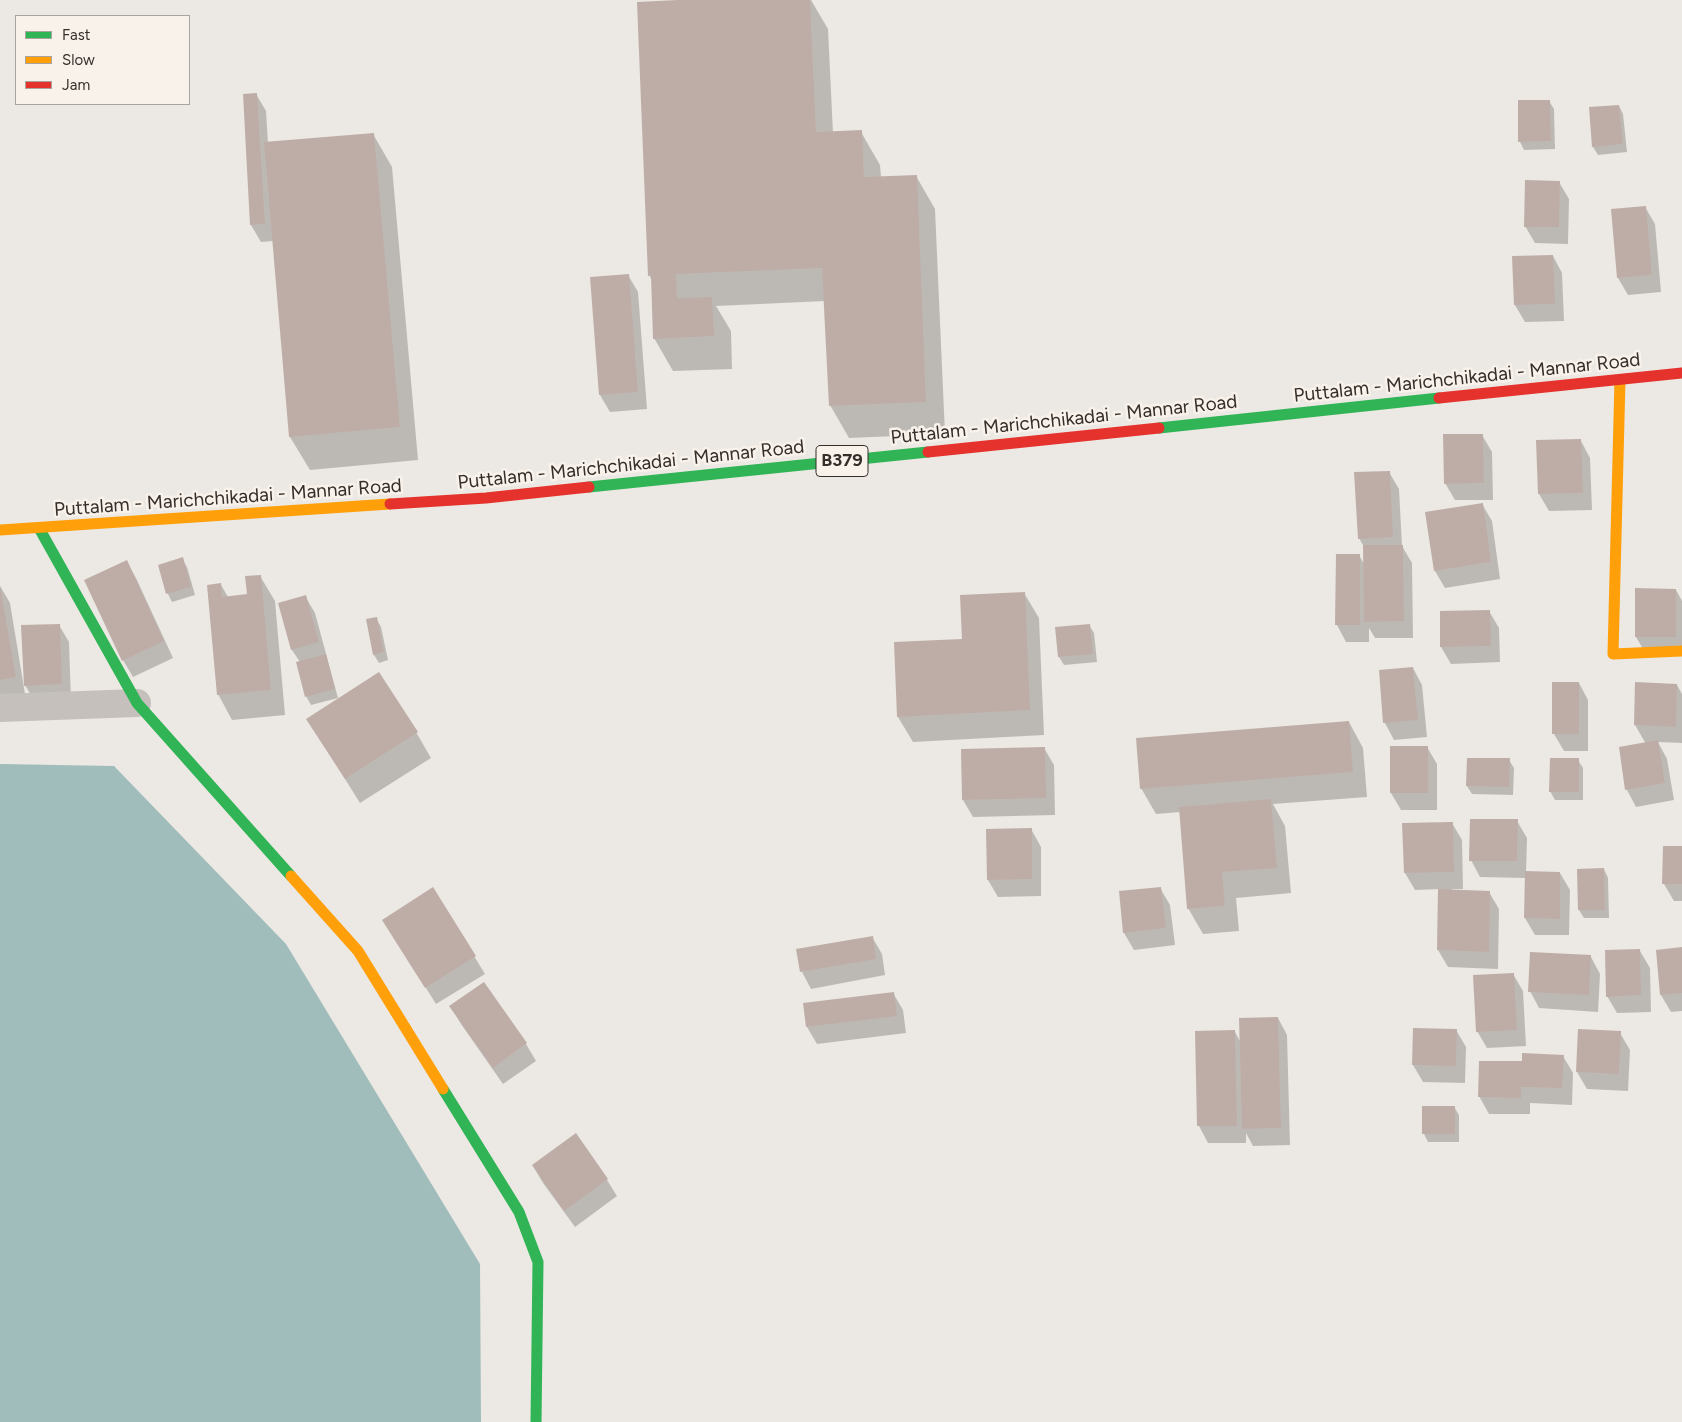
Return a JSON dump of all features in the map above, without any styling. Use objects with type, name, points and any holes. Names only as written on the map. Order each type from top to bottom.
[{"type":"main road","name":"Puttalam - Marichchikadai - Mannar Road","points":[[0,530],[486,498],[1682,373]]},
{"type":"main road","points":[[1620,380],[1613,654],[1682,651]]},
{"type":"main road","points":[[39,528],[137,703],[358,951],[519,1212],[538,1262],[536,1422]]},
{"type":"street","points":[[0,708],[137,703]]},
{"type":"water","points":[[0,764],[114,766],[286,944],[480,1264],[481,1422],[0,1422]]},
{"type":"building","points":[[678,0],[810,0],[816,132],[862,130],[864,177],[917,175],[926,402],[829,406],[822,268],[676,274],[677,298],[712,297],[714,336],[653,339],[651,275],[648,276],[637,2]]},
{"type":"building","points":[[257,93],[265,224],[250,225],[243,94]]},
{"type":"building","points":[[1518,100],[1550,100],[1551,141],[1518,142]]},
{"type":"building","points":[[1619,105],[1623,144],[1592,147],[1589,107]]},
{"type":"building","points":[[374,133],[400,427],[289,437],[264,142]]},
{"type":"building","points":[[1525,180],[1560,181],[1559,227],[1524,227]]},
{"type":"building","points":[[1646,206],[1652,275],[1617,278],[1611,209]]},
{"type":"building","points":[[1553,255],[1555,304],[1514,305],[1512,256]]},
{"type":"building","points":[[629,274],[638,392],[599,395],[590,277]]},
{"type":"building","points":[[1443,434],[1483,434],[1484,483],[1444,484]]},
{"type":"building","points":[[1581,439],[1583,493],[1538,494],[1536,440]]},
{"type":"building","points":[[1390,471],[1393,537],[1358,539],[1354,472]]},
{"type":"building","points":[[1483,503],[1491,562],[1434,571],[1425,512]]},
{"type":"building","points":[[1363,545],[1403,545],[1404,621],[1364,622]]},
{"type":"building","points":[[1336,554],[1360,554],[1360,625],[1335,625]]},
{"type":"building","points":[[183,557],[191,587],[166,594],[158,565]]},
{"type":"building","points":[[127,560],[164,641],[122,661],[84,580]]},
{"type":"building","points":[[261,575],[271,690],[217,695],[207,585],[221,583],[222,597],[247,594],[245,576]]},
{"type":"building","points":[[0,586],[16,677],[0,680]]},
{"type":"building","points":[[1635,588],[1676,589],[1676,637],[1635,637]]},
{"type":"building","points":[[1025,592],[1030,710],[897,717],[894,642],[962,639],[960,595]]},
{"type":"building","points":[[306,595],[319,642],[291,650],[278,603]]},
{"type":"building","points":[[1490,610],[1491,646],[1440,647],[1440,611]]},
{"type":"building","points":[[377,617],[384,652],[373,655],[366,619]]},
{"type":"building","points":[[60,624],[62,684],[24,686],[21,625]]},
{"type":"building","points":[[1090,624],[1093,654],[1058,657],[1055,627]]},
{"type":"building","points":[[326,654],[335,689],[305,697],[296,662]]},
{"type":"building","points":[[1413,667],[1418,720],[1383,723],[1379,670]]},
{"type":"building","points":[[379,672],[418,732],[345,779],[306,719]]},
{"type":"building","points":[[1552,682],[1579,682],[1579,734],[1552,734]]},
{"type":"building","points":[[1635,682],[1677,684],[1676,727],[1634,725]]},
{"type":"building","points":[[1349,721],[1353,772],[1140,789],[1136,738]]},
{"type":"building","points":[[1658,740],[1665,783],[1625,790],[1619,747]]},
{"type":"building","points":[[1390,746],[1428,746],[1428,793],[1390,793]]},
{"type":"building","points":[[1045,747],[1046,798],[962,800],[961,749]]},
{"type":"building","points":[[1467,758],[1510,758],[1509,787],[1466,786]]},
{"type":"building","points":[[1550,758],[1579,758],[1579,792],[1549,792]]},
{"type":"building","points":[[1271,799],[1277,868],[1222,872],[1225,906],[1187,909],[1179,807]]},
{"type":"building","points":[[1470,819],[1518,819],[1517,861],[1469,861]]},
{"type":"building","points":[[1453,822],[1454,872],[1404,873],[1402,823]]},
{"type":"building","points":[[1032,828],[1032,879],[987,880],[986,829]]},
{"type":"building","points":[[1663,846],[1682,846],[1682,884],[1662,884]]},
{"type":"building","points":[[1604,868],[1605,910],[1578,910],[1577,869]]},
{"type":"building","points":[[1525,871],[1560,872],[1560,919],[1524,918]]},
{"type":"building","points":[[433,887],[476,956],[425,988],[382,920]]},
{"type":"building","points":[[1161,887],[1166,928],[1123,933],[1119,891]]},
{"type":"building","points":[[1438,889],[1490,891],[1489,952],[1437,950]]},
{"type":"building","points":[[873,936],[876,959],[800,972],[796,949]]},
{"type":"building","points":[[1682,947],[1682,993],[1660,995],[1656,950]]},
{"type":"building","points":[[1640,949],[1641,995],[1606,997],[1605,950]]},
{"type":"building","points":[[1530,952],[1591,955],[1589,995],[1528,992]]},
{"type":"building","points":[[1514,973],[1517,1030],[1476,1032],[1473,975]]},
{"type":"building","points":[[484,982],[527,1043],[493,1068],[449,1006]]},
{"type":"building","points":[[894,992],[897,1016],[806,1027],[803,1003]]},
{"type":"building","points":[[1278,1017],[1281,1128],[1242,1129],[1239,1018]]},
{"type":"building","points":[[1413,1028],[1457,1029],[1456,1066],[1412,1065]]},
{"type":"building","points":[[1578,1029],[1621,1031],[1619,1074],[1576,1072]]},
{"type":"building","points":[[1235,1030],[1237,1126],[1197,1126],[1195,1031]]},
{"type":"building","points":[[1522,1053],[1564,1055],[1562,1088],[1521,1087],[1521,1098],[1478,1097],[1479,1061],[1522,1061]]},
{"type":"building","points":[[1422,1106],[1455,1106],[1455,1134],[1422,1134]]},
{"type":"building","points":[[576,1133],[608,1179],[564,1211],[532,1165]]},
{"type":"traffic: fast","points":[[1159,428],[1439,398]]},
{"type":"traffic: fast","points":[[589,487],[928,452]]},
{"type":"traffic: fast","points":[[39,528],[137,703],[291,876]]},
{"type":"traffic: fast","points":[[443,1089],[519,1212],[538,1262],[536,1422]]},
{"type":"traffic: slow","points":[[1620,380],[1613,654],[1682,651]]},
{"type":"traffic: slow","points":[[0,530],[390,504]]},
{"type":"traffic: slow","points":[[291,876],[358,951],[443,1089]]},
{"type":"traffic: jam","points":[[1439,398],[1682,373]]},
{"type":"traffic: jam","points":[[928,452],[1159,428]]},
{"type":"traffic: jam","points":[[390,504],[486,498],[589,487]]}]
